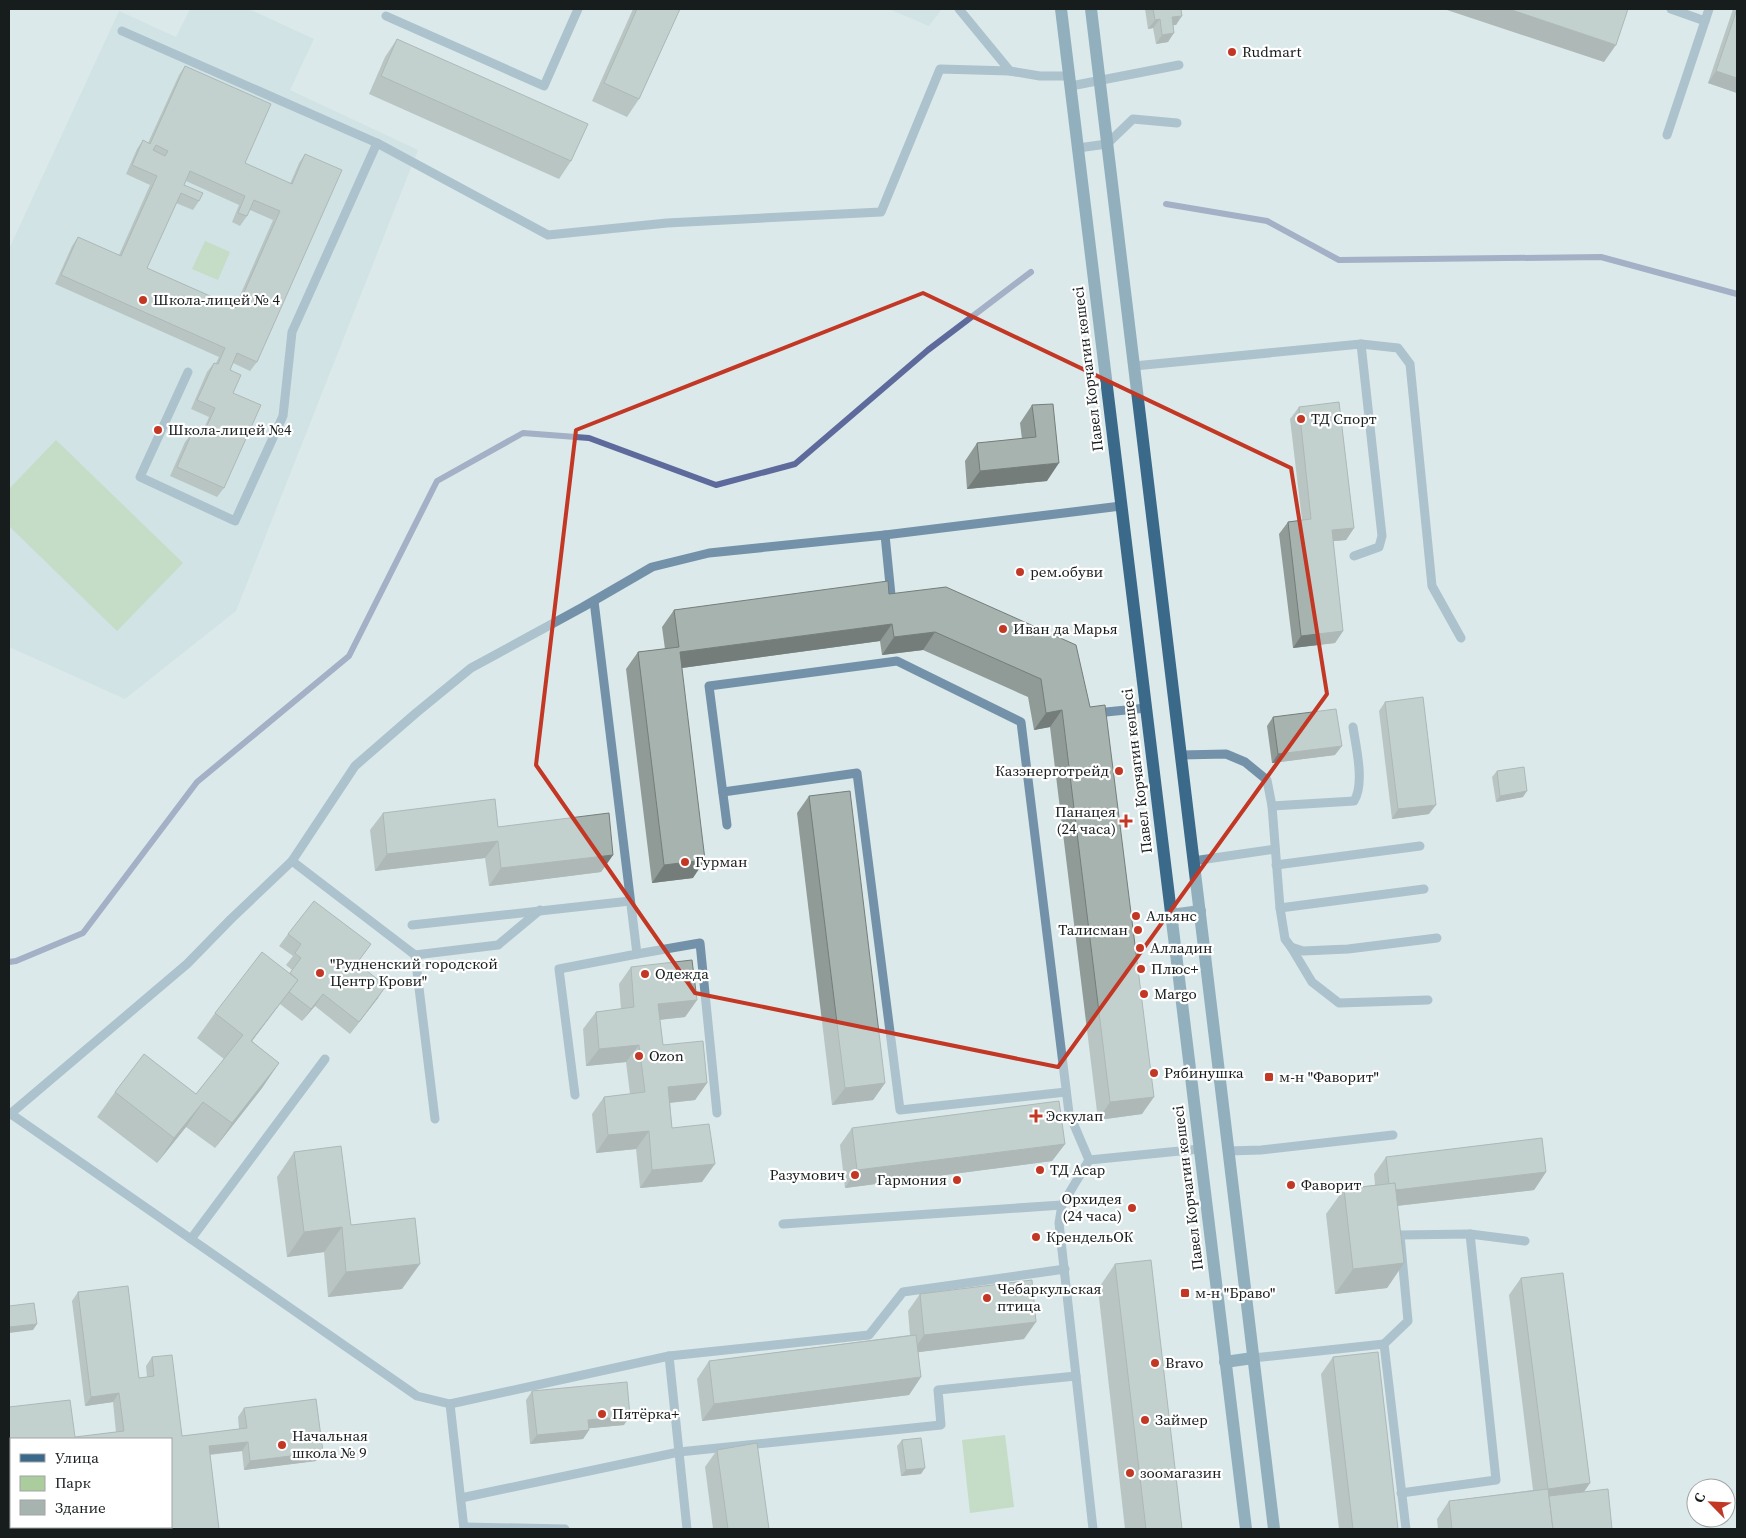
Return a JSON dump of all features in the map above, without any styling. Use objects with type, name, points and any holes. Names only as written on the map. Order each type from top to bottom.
[{"type":"street","name":"Павел Корчагин көшесі","points":[[1061,9],[1246,1529]]},
{"type":"street","points":[[1091,9],[1274,1529]]},
{"type":"street","points":[[1171,915],[1200,911]]},
{"type":"street","points":[[1225,1362],[1253,1358]]},
{"type":"lane","points":[[386,16],[544,86],[578,9]]},
{"type":"lane","points":[[959,9],[1010,71]]},
{"type":"lane","points":[[1671,9],[1705,21]]},
{"type":"lane","points":[[1667,135],[1709,9]]},
{"type":"lane","points":[[122,31],[377,143],[548,235],[667,223],[881,212],[940,69],[1010,71],[1070,81],[1101,81],[1179,65]]},
{"type":"lane","points":[[1078,148],[1107,144],[1133,119],[1177,123]]},
{"type":"lane","points":[[188,372],[140,477],[235,521],[283,416],[292,332],[377,143]]},
{"type":"lane","points":[[1134,366],[1361,344],[1398,348],[1410,364],[1432,586],[1461,638]]},
{"type":"lane","points":[[1354,556],[1379,547],[1382,536],[1361,344]]},
{"type":"lane","points":[[1065,1269],[904,1292],[869,1335],[668,1356],[450,1404],[416,1396],[192,1239],[10,1115],[187,964],[231,918],[292,861],[355,766],[416,713],[471,668],[652,567],[709,553],[885,535],[1121,506]]},
{"type":"lane","points":[[885,535],[892,610]]},
{"type":"lane","points":[[594,601],[637,954]]},
{"type":"lane","points":[[727,825],[709,686],[897,657],[1021,722],[1033,721]]},
{"type":"lane","points":[[1085,715],[1146,708]]},
{"type":"lane","points":[[1021,722],[1069,1113],[1089,1160]]},
{"type":"lane","points":[[1272,806],[1354,801],[1360,785],[1353,727]]},
{"type":"lane","points":[[1181,755],[1226,754],[1245,762],[1266,780],[1272,806],[1280,908],[1285,939],[1312,982],[1339,1003],[1428,1000]]},
{"type":"lane","points":[[723,792],[857,773],[900,1110],[1066,1092]]},
{"type":"lane","points":[[1276,865],[1420,846]]},
{"type":"lane","points":[[1193,861],[1275,850]]},
{"type":"lane","points":[[292,861],[415,955],[498,945],[540,910]]},
{"type":"lane","points":[[1280,908],[1424,889]]},
{"type":"lane","points":[[412,925],[630,901]]},
{"type":"lane","points":[[1291,947],[1303,951],[1348,949],[1437,938]]},
{"type":"lane","points":[[575,1095],[559,969],[700,943],[716,1113]]},
{"type":"lane","points":[[415,955],[434,1119]]},
{"type":"lane","points":[[192,1239],[325,1059]]},
{"type":"lane","points":[[1228,1151],[1262,1150],[1393,1135]]},
{"type":"lane","points":[[1089,1160],[1200,1150]]},
{"type":"lane","points":[[1089,1160],[1062,1205],[1059,1223],[1093,1529]]},
{"type":"lane","points":[[783,1224],[1062,1205]]},
{"type":"lane","points":[[1253,1358],[1384,1344],[1408,1321],[1400,1235],[1470,1234],[1525,1241]]},
{"type":"lane","points":[[1402,1493],[1496,1480],[1470,1234]]},
{"type":"lane","points":[[1384,1344],[1406,1529]]},
{"type":"lane","points":[[668,1356],[687,1529]]},
{"type":"lane","points":[[461,1498],[679,1452],[941,1425],[938,1390],[1076,1376]]},
{"type":"lane","points":[[450,1404],[464,1528],[565,1529]]},
{"type":"highlighted area","points":[[923,293],[1291,468],[1327,694],[1058,1067],[695,993],[536,765],[576,430]]},
{"type":"shaded area","name":"Школа-лицей №4","points":[[190,9],[249,9],[314,39],[290,90],[418,150],[236,611],[125,699],[9,647],[9,249],[119,11],[176,37]]},
{"type":"shaded area","points":[[889,9],[942,9],[929,26]]},
{"type":"green space","points":[[205,241],[230,252],[218,280],[192,269]]},
{"type":"green space","points":[[56,440],[183,563],[117,631],[9,526],[9,489]]},
{"type":"green space","points":[[1005,1435],[1014,1507],[970,1513],[962,1440]]},
{"type":"building","points":[[637,9],[680,9],[639,99],[604,83]]},
{"type":"building","points":[[1153,9],[1181,9],[1182,16],[1172,17],[1174,33],[1162,35],[1160,19],[1155,20]]},
{"type":"building","points":[[1509,9],[1628,9],[1616,45]]},
{"type":"building","points":[[1737,9],[1737,78],[1716,71]]},
{"type":"building","points":[[397,39],[588,124],[571,161],[381,76]]},
{"type":"building","name":"Школа-лицей № 4","points":[[185,66],[271,104],[245,163],[292,184],[305,154],[342,170],[257,362],[237,353],[230,370],[241,375],[233,393],[261,405],[224,488],[177,467],[192,433],[202,437],[215,408],[197,400],[214,363],[218,364],[225,348],[61,275],[78,237],[121,256],[157,176],[132,165],[143,140],[150,144]],"holes":[[[156,145],[168,151],[165,156],[153,150]],[[190,171],[245,196],[238,213],[247,216],[254,200],[280,211],[237,308],[147,268],[181,193],[199,201],[203,193],[184,185]]]},
{"type":"building","points":[[1339,402],[1354,528],[1332,530],[1343,631],[1301,636],[1288,522],[1311,519],[1299,407]]},
{"type":"building","points":[[1053,404],[1059,463],[980,471],[977,443],[1036,437],[1032,405]]},
{"type":"building","points":[[888,581],[889,594],[946,587],[1076,645],[1090,707],[1105,705],[1154,1097],[1110,1102],[1062,710],[1046,713],[1041,679],[935,632],[894,637],[892,624],[680,652],[705,860],[664,865],[638,652],[679,647],[674,610]]},
{"type":"building","points":[[1423,697],[1436,805],[1398,809],[1385,702]]},
{"type":"building","points":[[1336,709],[1342,746],[1278,754],[1273,717]]},
{"type":"building","points":[[1524,767],[1527,791],[1500,796],[1497,771]]},
{"type":"building","points":[[850,791],[885,1083],[845,1088],[809,796]]},
{"type":"building","points":[[495,799],[498,827],[609,813],[613,855],[501,868],[498,841],[387,854],[383,813]]},
{"type":"building","name":"\"Рудненский городской Центр Крови\"","points":[[314,901],[371,944],[357,963],[386,986],[359,1022],[323,994],[311,1009],[289,992],[298,980],[290,973],[301,958],[295,953],[301,944],[288,934]]},
{"type":"building","points":[[262,952],[298,980],[251,1041],[279,1063],[232,1123],[203,1102],[174,1138],[115,1092],[144,1054],[196,1094],[243,1035],[215,1013]]},
{"type":"building","points":[[692,960],[697,1000],[658,1004],[663,1045],[703,1041],[707,1083],[668,1087],[672,1128],[709,1124],[715,1164],[652,1170],[649,1131],[608,1135],[604,1097],[645,1092],[639,1045],[599,1049],[596,1012],[634,1007],[631,967]]},
{"type":"building","points":[[1059,1101],[1065,1144],[857,1170],[852,1128]]},
{"type":"building","points":[[1542,1138],[1546,1172],[1396,1190],[1395,1183],[1389,1184],[1386,1157]]},
{"type":"building","points":[[341,1146],[351,1225],[415,1218],[420,1264],[346,1272],[342,1227],[304,1232],[294,1152]]},
{"type":"building","points":[[1395,1183],[1404,1263],[1353,1269],[1344,1189]]},
{"type":"building","points":[[1151,1260],[1182,1529],[1146,1529],[1115,1264]]},
{"type":"building","points":[[1563,1273],[1590,1483],[1548,1489],[1521,1278]]},
{"type":"building","points":[[1032,1280],[1036,1322],[924,1335],[920,1294]]},
{"type":"building","points":[[128,1286],[139,1378],[154,1376],[152,1357],[172,1355],[182,1436],[247,1428],[244,1408],[316,1399],[323,1452],[250,1461],[248,1442],[209,1446],[219,1529],[172,1529],[172,1438],[10,1438],[9,1505],[9,1407],[70,1400],[75,1437],[124,1431],[119,1393],[91,1397],[78,1292]]},
{"type":"building","points":[[34,1303],[37,1324],[9,1327],[9,1306]]},
{"type":"building","points":[[916,1335],[921,1377],[714,1404],[709,1361]]},
{"type":"building","points":[[1378,1352],[1398,1529],[1353,1529],[1333,1357]]},
{"type":"building","points":[[627,1382],[630,1416],[588,1420],[589,1430],[537,1435],[532,1391]]},
{"type":"building","points":[[921,1438],[925,1468],[906,1470],[902,1440]]},
{"type":"building","points":[[757,1443],[769,1529],[728,1529],[717,1450]]},
{"type":"building","points":[[1548,1489],[1553,1529],[1452,1529],[1449,1501]]},
{"type":"building","points":[[1608,1489],[1612,1529],[1553,1529],[1549,1496]]},
{"type":"waterway","points":[[1166,204],[1267,221],[1339,260],[1601,257],[1737,294]]},
{"type":"waterway","points":[[9,962],[16,961],[83,933],[197,782],[349,656],[437,481],[523,433],[589,438],[716,485],[795,464],[928,350],[1031,272]]},
{"type":"place","name":"Rudmart","points":[[1232,52]]},
{"type":"place","name":"Школа-лицей № 4","points":[[143,300]]},
{"type":"place","name":"ТД Спорт","points":[[1301,419]]},
{"type":"place","name":"Школа-лицей №4","points":[[158,430]]},
{"type":"place","name":"рем.обуви","points":[[1020,572]]},
{"type":"place","name":"Иван да Марья","points":[[1003,629]]},
{"type":"place","name":"Казэнерготрейд","points":[[1119,771]]},
{"type":"place","name":"Панацея (24 часа)","points":[[1126,821]]},
{"type":"place","name":"Гурман","points":[[685,862]]},
{"type":"place","name":"Альянс","points":[[1136,916]]},
{"type":"place","name":"Талисман","points":[[1138,930]]},
{"type":"place","name":"Алладин","points":[[1140,948]]},
{"type":"place","name":"Плюс+","points":[[1141,969]]},
{"type":"place","name":"\"Рудненский городской Центр Крови\"","points":[[320,973]]},
{"type":"place","name":"Одежда","points":[[645,974]]},
{"type":"place","name":"Margo","points":[[1144,994]]},
{"type":"place","name":"Ozon","points":[[639,1056]]},
{"type":"place","name":"Рябинушка","points":[[1154,1073]]},
{"type":"place","name":"м-н \"Фаворит\"","points":[[1269,1077]]},
{"type":"place","name":"Эскулап","points":[[1036,1116]]},
{"type":"place","name":"ТД Асар","points":[[1040,1170]]},
{"type":"place","name":"Разумович","points":[[855,1175]]},
{"type":"place","name":"Гармония","points":[[957,1180]]},
{"type":"place","name":"Фаворит","points":[[1291,1185]]},
{"type":"place","name":"Орхидея (24 часа)","points":[[1132,1208]]},
{"type":"place","name":"КрендельОК","points":[[1036,1237]]},
{"type":"place","name":"м-н \"Браво\"","points":[[1185,1293]]},
{"type":"place","name":"Чебаркульская птица","points":[[987,1298]]},
{"type":"place","name":"Bravo","points":[[1155,1363]]},
{"type":"place","name":"Пятёрка+","points":[[602,1414]]},
{"type":"place","name":"Займер","points":[[1145,1420]]},
{"type":"place","name":"Начальная школа № 9","points":[[282,1445]]},
{"type":"place","name":"зоомагазин","points":[[1130,1473]]}]
